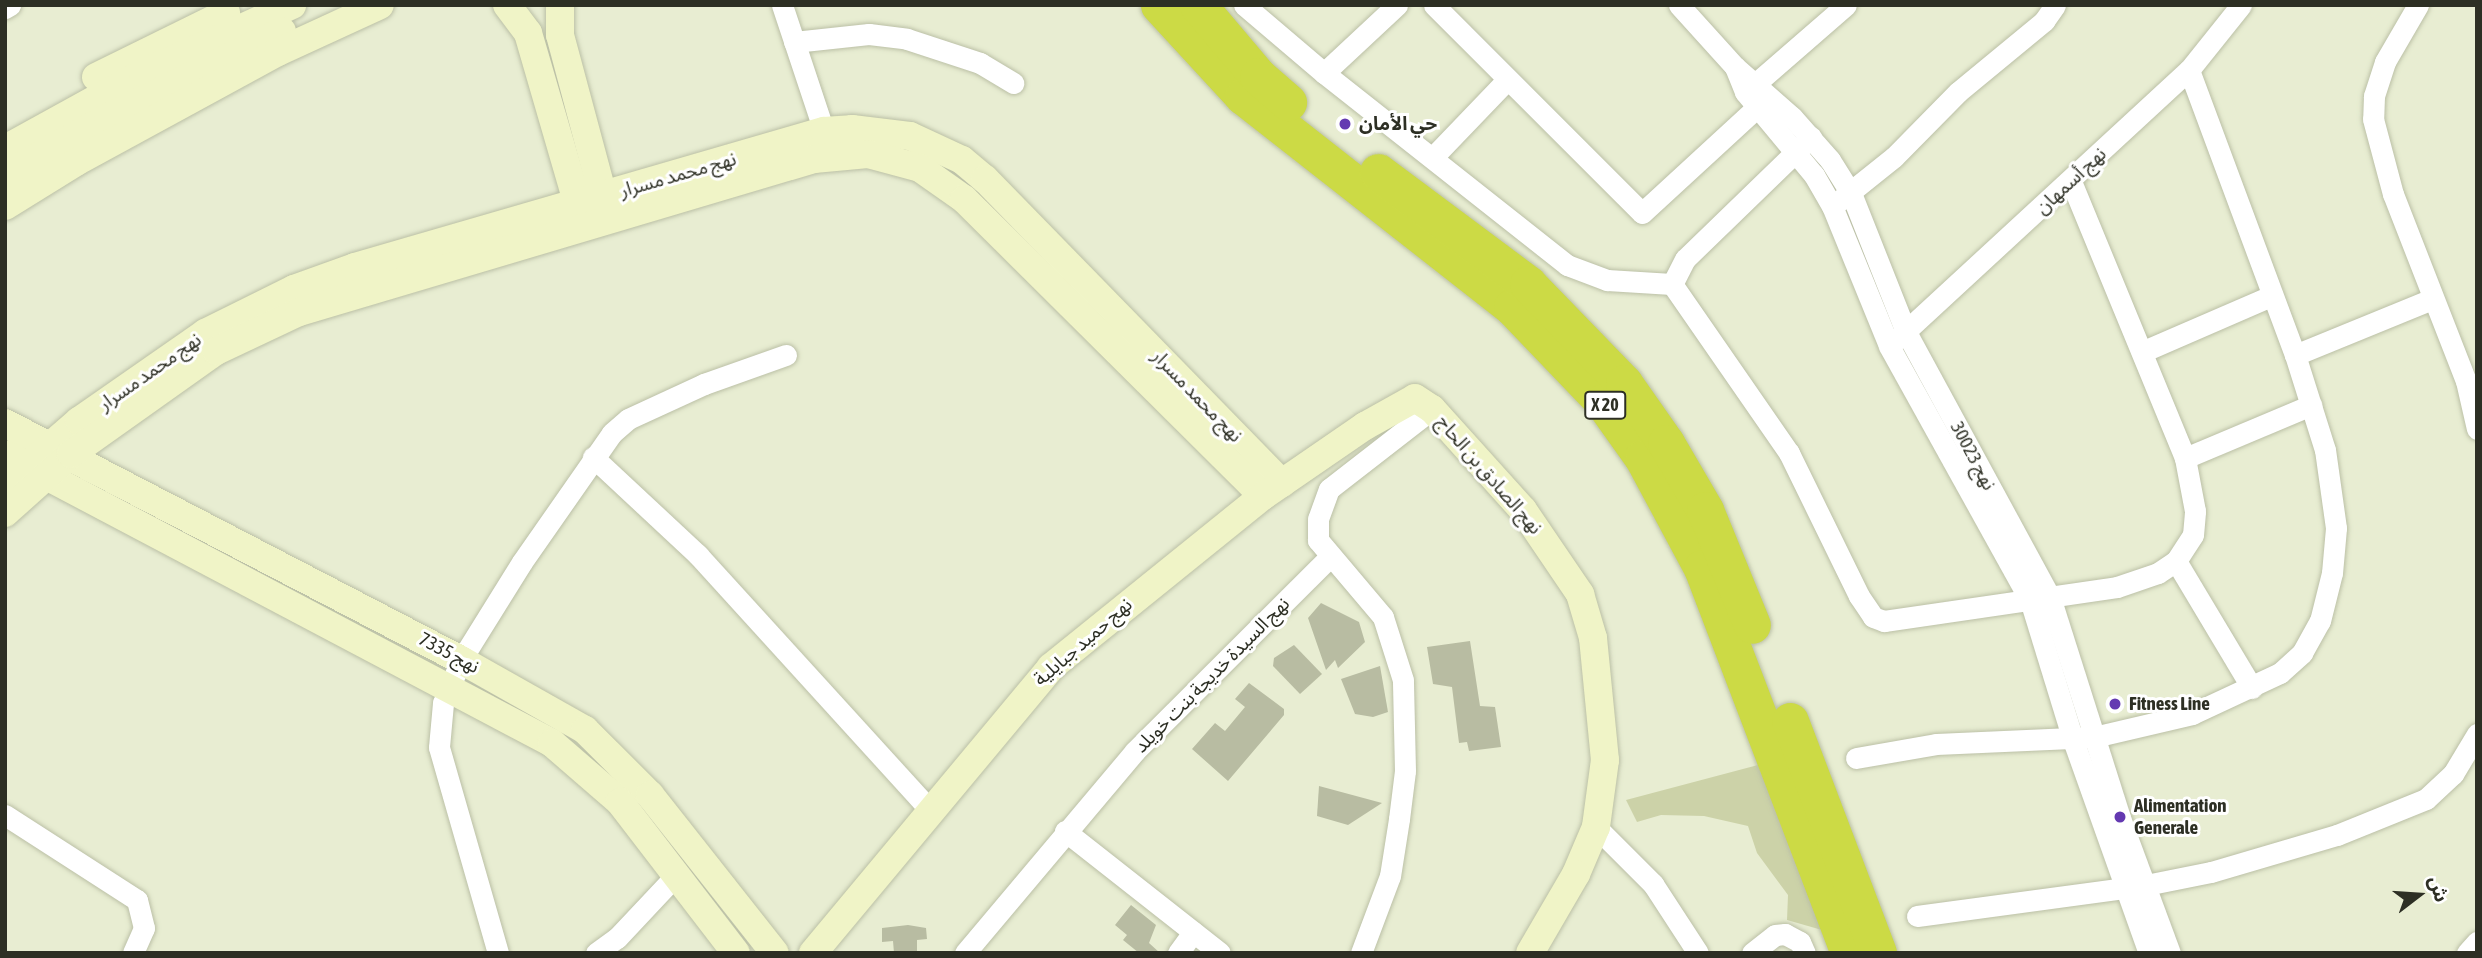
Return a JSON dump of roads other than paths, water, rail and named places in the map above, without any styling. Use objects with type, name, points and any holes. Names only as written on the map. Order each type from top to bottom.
[{"type":"highway","name":"X 20","points":[[1191,12],[1252,104],[1512,307],[1603,402],[1643,458],[1702,568],[1850,953]]},
{"type":"highway","name":"X 20","points":[[1191,12],[1301,114],[1537,293],[1624,383],[1667,443],[1725,556],[1878,953]]},
{"type":"street","points":[[5,8],[10,5]]},
{"type":"street","points":[[5,128],[154,45],[244,5]]},
{"type":"street","points":[[5,149],[143,73],[292,5]]},
{"type":"street","points":[[5,175],[61,141],[238,50],[350,5]]},
{"type":"street","points":[[5,206],[76,162],[278,52],[380,5]]},
{"type":"street","points":[[509,5],[534,5]]},
{"type":"street","points":[[509,5],[528,33],[594,212]]},
{"type":"street","points":[[560,5],[560,35],[594,212]]},
{"type":"street","points":[[782,5],[824,131]]},
{"type":"street","points":[[1244,5],[1324,74],[1434,156],[1586,276],[1672,284],[1789,453],[1873,617],[1884,621],[2117,587],[2158,573],[2176,561],[2193,535],[2195,511],[2185,458],[2144,351],[2071,182]]},
{"type":"street","points":[[1324,74],[1397,5]]},
{"type":"street","points":[[1434,5],[1642,213],[1846,5]]},
{"type":"street","name":"نهج 30023","points":[[1679,5],[1850,193],[1906,332],[2040,599],[2084,739],[2124,889],[2149,953]]},
{"type":"street","points":[[1832,206],[1850,193],[1958,92],[2044,21],[2055,5]]},
{"type":"street","name":"نهج أسمهان","points":[[1889,346],[2071,182],[2189,70],[2241,5]]},
{"type":"street","points":[[2418,5],[2385,62],[2374,96],[2373,119],[2393,194],[2466,381],[2477,429]]},
{"type":"street","points":[[794,41],[869,34],[907,38],[980,63],[1013,83]]},
{"type":"street","points":[[1856,758],[1936,744],[2084,739],[2192,714],[2280,673],[2302,653],[2327,599],[2336,527],[2325,450],[2295,355],[2189,70]]},
{"type":"street","points":[[1434,156],[1507,80]]},
{"type":"street","name":"نهج محمد مسرار","points":[[5,485],[27,464],[60,449],[211,342],[824,131],[852,128],[900,134],[962,160],[1272,490]]},
{"type":"street","points":[[1672,284],[1685,259],[1803,144]]},
{"type":"street","name":"نهج 30023","points":[[1803,144],[1832,206],[1889,346],[2040,599]]},
{"type":"street","name":"نهج محمد مسرار","points":[[594,212],[841,154],[881,156],[920,167],[964,199],[1272,490]]},
{"type":"street","points":[[2144,351],[2271,296]]},
{"type":"street","points":[[2295,355],[2432,299]]},
{"type":"street","points":[[498,953],[439,747],[440,715],[461,660],[593,457],[628,419],[753,363],[786,355]]},
{"type":"street","points":[[1361,953],[1390,876],[1399,819],[1405,760],[1403,680],[1397,651],[1383,617],[1318,540],[1318,529],[1329,489],[1423,404]]},
{"type":"street","name":"نهج حميد جبايلية","points":[[813,953],[1051,667],[1272,490],[1423,404]]},
{"type":"street","name":"نهج الصادق بن الحاج","points":[[1423,404],[1523,510],[1580,594],[1593,638],[1605,760],[1596,827],[1576,874],[1530,953]]},
{"type":"street","points":[[2185,458],[2311,405]]},
{"type":"street","name":"نهج 7335","points":[[5,423],[60,449],[567,718],[601,743],[650,794],[775,953]]},
{"type":"street","points":[[593,457],[698,555],[930,810]]},
{"type":"street","name":"نهج محمد مسرار","points":[[5,513],[27,464]]},
{"type":"street","name":"نهج 7335","points":[[27,464],[450,686],[552,743],[582,765],[620,802],[736,953]]},
{"type":"street","name":"نهج السيدة خديجة بنت خويلد","points":[[965,953],[1065,831],[1174,708],[1331,556]]},
{"type":"street","points":[[2176,561],[2252,688]]},
{"type":"street","points":[[1917,916],[2124,889],[2211,872],[2389,816],[2426,799],[2453,774],[2477,734]]},
{"type":"street","name":"نهج 30023","points":[[2084,739],[2146,885],[2170,953]]},
{"type":"street","points":[[5,815],[137,900],[144,928],[133,953]]},
{"type":"street","points":[[1596,827],[1653,884],[1698,953]]},
{"type":"street","points":[[1065,831],[1220,953]]},
{"type":"street","points":[[596,953],[617,938],[677,874]]},
{"type":"street","points":[[1178,953],[1193,932]]},
{"type":"street","points":[[1752,953],[1775,935],[1794,936],[1805,953]]},
{"type":"street","points":[[2467,953],[2477,942]]},
{"type":"place","name":"حي الأمان","points":[[1345,124]]},
{"type":"place","name":"Fitness Line","points":[[2115,704]]},
{"type":"place","name":"Alimentation Generale","points":[[2120,817]]}]
